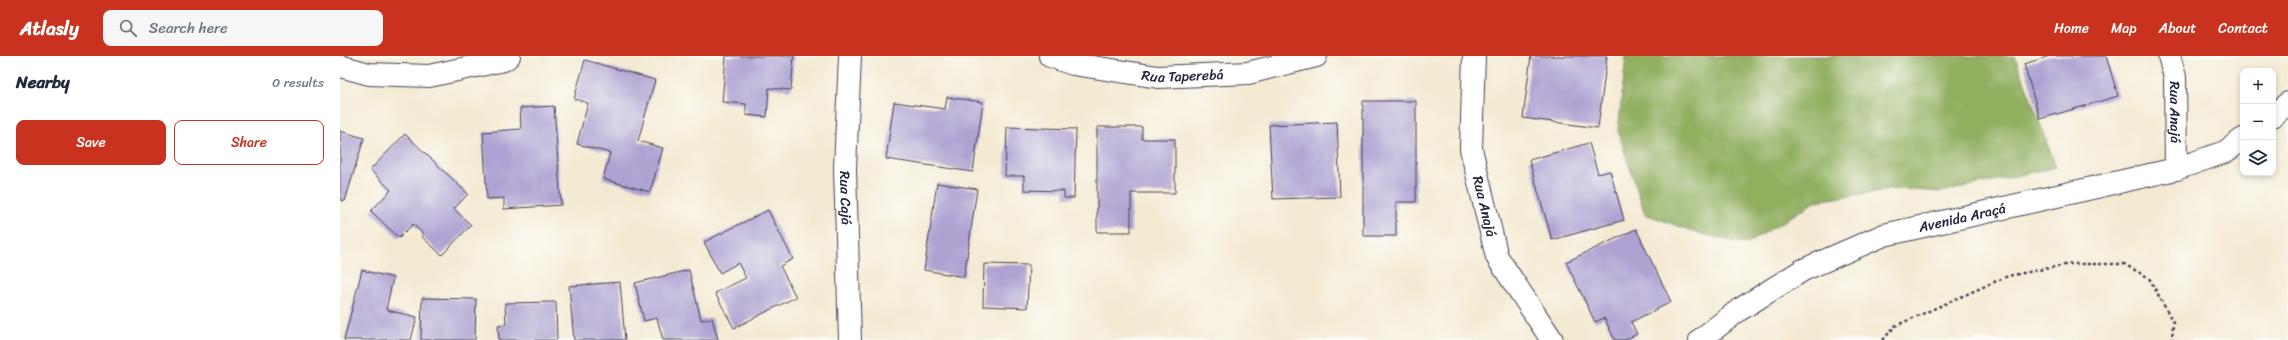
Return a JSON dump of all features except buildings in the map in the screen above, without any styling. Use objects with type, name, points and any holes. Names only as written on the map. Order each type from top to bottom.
[{"type":"street","points":[[340,66],[370,74],[429,76],[504,60],[510,56]]},
{"type":"street","name":"Rua Cajá","points":[[850,56],[845,168],[850,340]]},
{"type":"street","name":"Rua Taperebá","points":[[1050,56],[1073,64],[1158,77],[1248,73],[1316,56]]},
{"type":"street","name":"Rua Anajá","points":[[1474,56],[1472,149],[1497,257],[1552,340]]},
{"type":"street","name":"Rua Anajá","points":[[2169,56],[2175,77],[2176,169]]},
{"type":"street","points":[[2276,113],[2288,103]]},
{"type":"street","name":"Avenida Araçá","points":[[1700,340],[1739,310],[1804,270],[1884,235],[2176,169],[2225,152],[2242,140]]},
{"type":"path","points":[[1883,340],[1895,326],[2008,276],[2070,264],[2124,264],[2149,278],[2173,322],[2172,340]]},
{"type":"green space","points":[[1626,56],[2015,56],[2056,167],[1942,192],[1895,189],[1816,201],[1747,244],[1697,233],[1645,214],[1618,131]]}]
